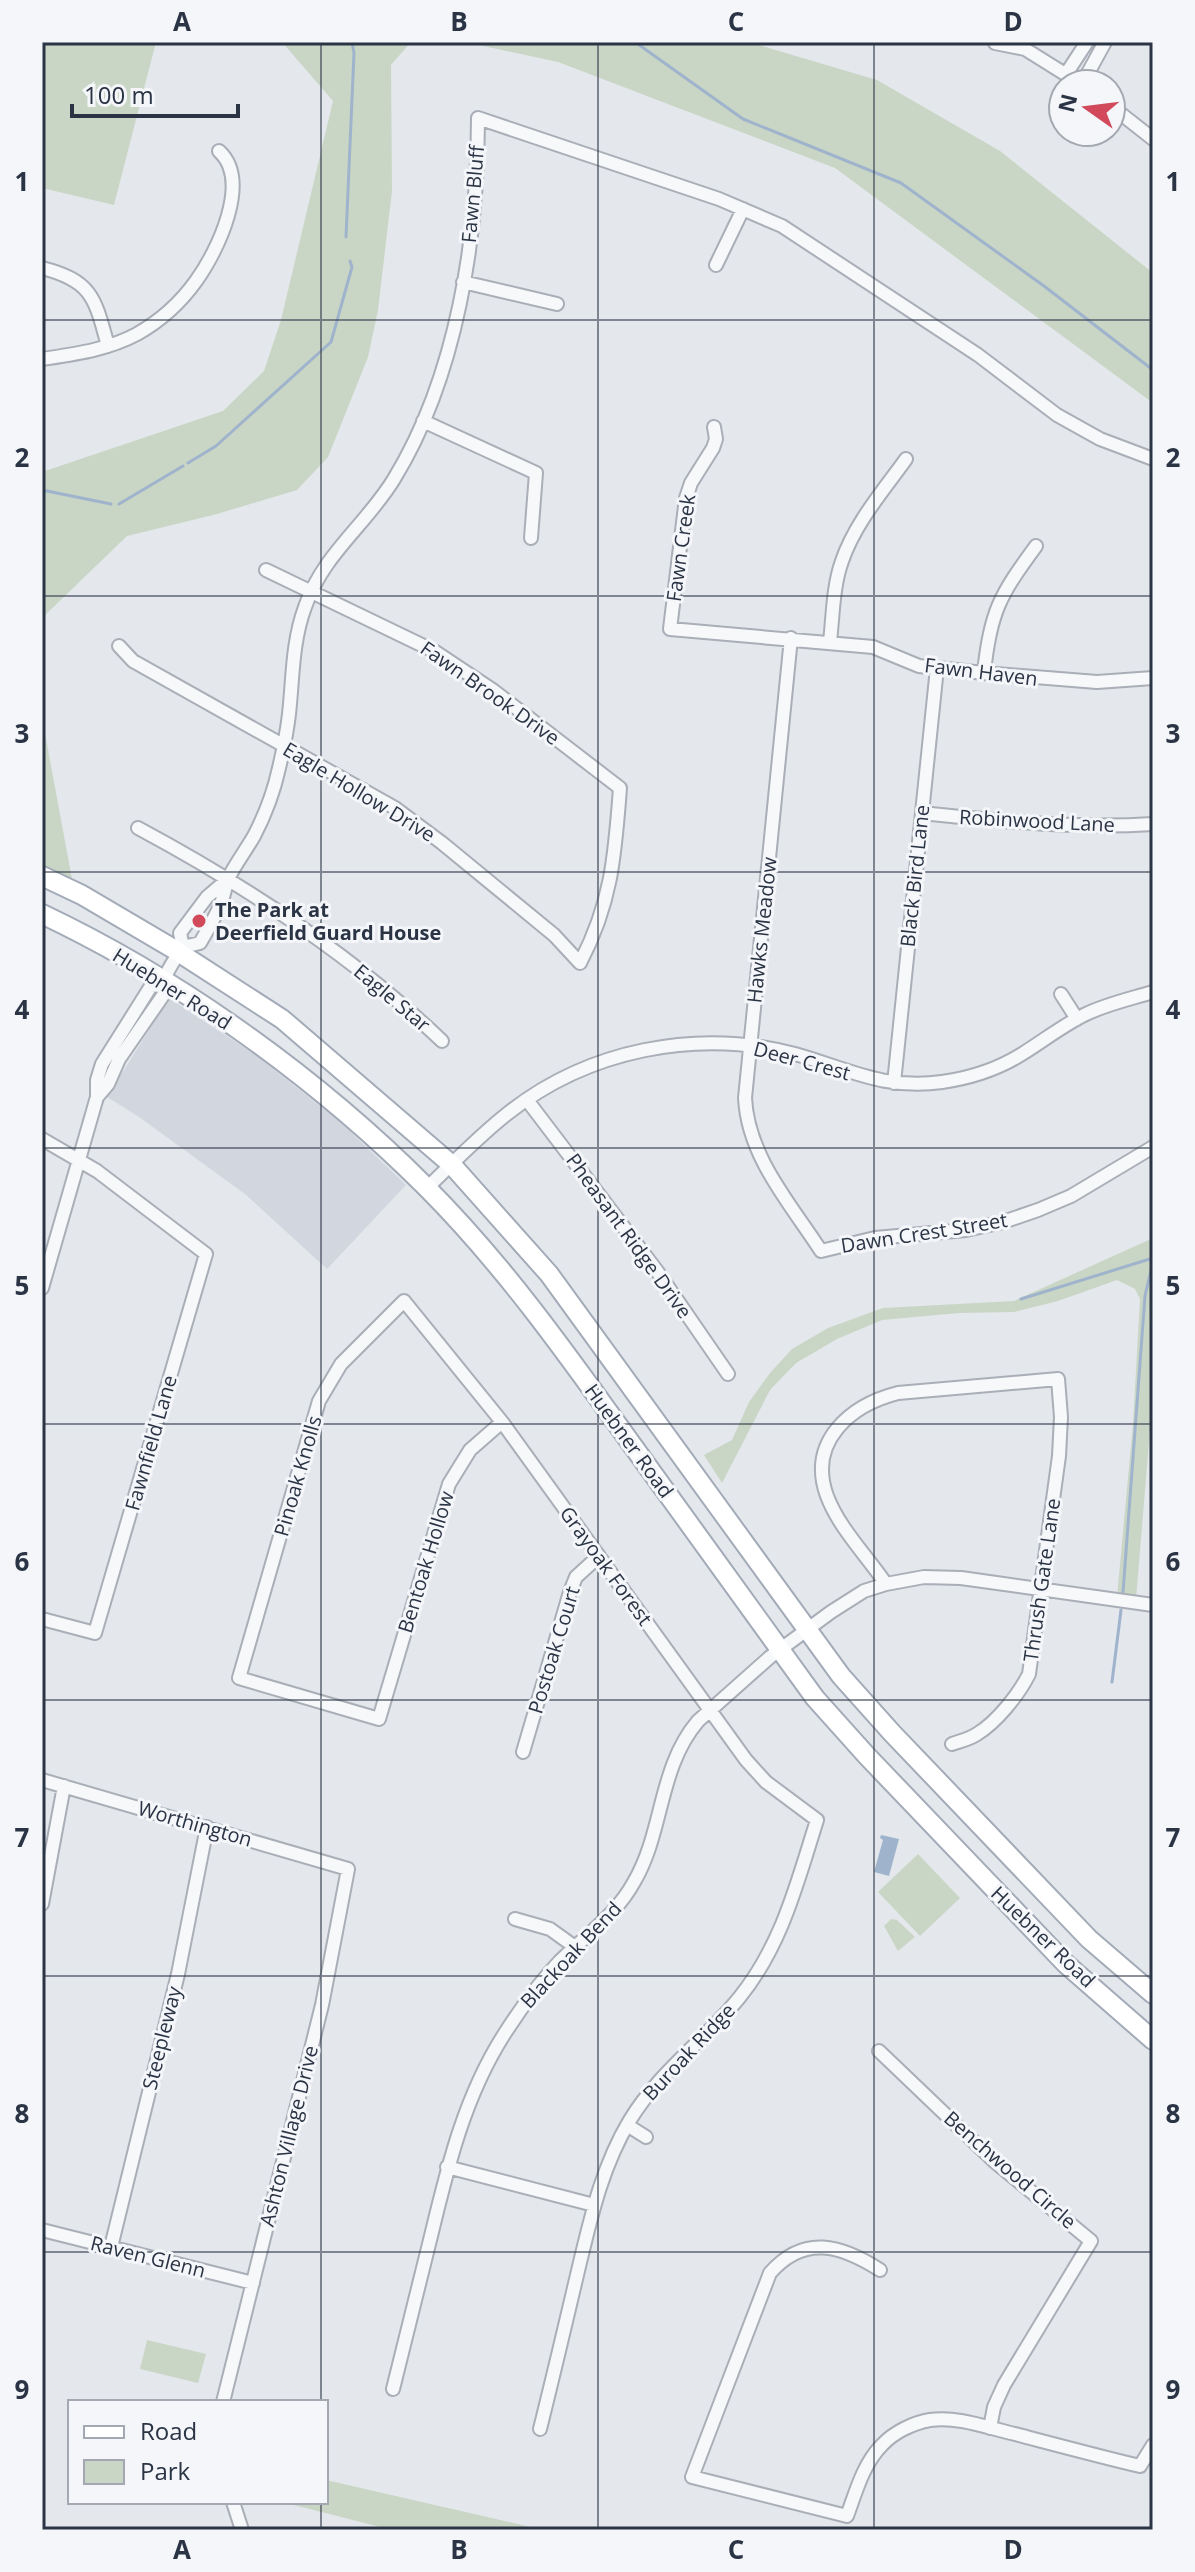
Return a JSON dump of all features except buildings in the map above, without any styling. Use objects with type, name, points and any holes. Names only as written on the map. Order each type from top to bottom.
[{"type":"main road","name":"Huebner Road","points":[[42,876],[181,950],[282,1019],[452,1165],[549,1274],[841,1676],[1089,1939],[1153,1994]]},
{"type":"main road","name":"Huebner Road","points":[[42,914],[163,983],[262,1046],[356,1122],[427,1188],[523,1295],[825,1709],[1066,1964],[1153,2040]]},
{"type":"street","points":[[1070,68],[1087,42]]},
{"type":"street","points":[[1091,68],[1105,42]]},
{"type":"street","points":[[995,43],[1025,49],[1056,68]]},
{"type":"street","name":"Fawn Bluff","points":[[228,879],[207,897],[180,933],[181,950],[200,943],[221,905],[228,879],[256,832],[272,793],[289,716],[295,642],[311,590],[338,548],[382,499],[407,456],[439,380],[463,282],[474,199],[478,118],[743,209],[782,226],[978,355],[1057,415],[1100,439],[1153,459]]},
{"type":"street","points":[[1127,119],[1153,139]]},
{"type":"street","points":[[42,359],[94,351],[139,333],[189,290],[207,265],[225,224],[233,187],[231,169],[219,151]]},
{"type":"street","points":[[716,265],[743,209]]},
{"type":"street","points":[[42,268],[71,277],[84,285],[97,308],[108,346]]},
{"type":"street","points":[[463,282],[557,304]]},
{"type":"street","points":[[423,421],[536,473],[531,538]]},
{"type":"street","name":"Fawn Creek","points":[[670,629],[686,498],[691,483],[713,448],[716,439],[714,427]]},
{"type":"street","points":[[830,642],[837,578],[848,546],[867,513],[906,459]]},
{"type":"street","points":[[984,673],[989,631],[998,603],[1036,546]]},
{"type":"street","name":"Fawn Brook Drive","points":[[266,570],[434,651],[494,691],[620,788],[611,881],[595,936],[580,963]]},
{"type":"street","name":"Fawn Haven","points":[[670,629],[873,647],[919,666],[984,673],[1097,682],[1153,678]]},
{"type":"street","name":"Hawks Meadow","points":[[791,638],[745,1098],[751,1137],[762,1161],[821,1251]]},
{"type":"street","name":"Eagle Hollow Drive","points":[[119,646],[133,661],[395,808],[554,935],[580,963]]},
{"type":"street","name":"Black Bird Lane","points":[[894,1083],[937,668]]},
{"type":"street","name":"Robinwood Lane","points":[[922,813],[1036,825],[1099,827],[1153,824]]},
{"type":"street","name":"Eagle Star","points":[[138,828],[228,879],[310,932],[403,1004],[442,1041]]},
{"type":"street","points":[[42,1288],[97,1097],[97,1080],[102,1064],[151,986],[163,983],[181,950]]},
{"type":"street","name":"Deer Crest","points":[[427,1188],[507,1114],[527,1100],[566,1077],[630,1053],[697,1043],[750,1046],[797,1055],[854,1075],[894,1083],[941,1082],[983,1072],[1022,1054],[1077,1019],[1109,1005],[1153,992]]},
{"type":"street","points":[[1061,994],[1077,1019]]},
{"type":"street","name":"Pheasant Ridge Drive","points":[[527,1100],[657,1271],[728,1374]]},
{"type":"street","points":[[42,1139],[80,1160]]},
{"type":"street","name":"Dawn Crest Street","points":[[821,1251],[875,1238],[966,1230],[1003,1222],[1071,1196],[1153,1147]]},
{"type":"street","name":"Fawnfield Lane","points":[[42,1619],[95,1633],[206,1254],[80,1160]]},
{"type":"street","name":"Grayoak Forest","points":[[404,1301],[502,1422],[746,1760],[766,1782],[817,1820]]},
{"type":"street","name":"Pinoak Knolls","points":[[379,1719],[239,1678],[319,1401],[341,1364],[404,1301]]},
{"type":"street","name":"Thrush Gate Lane","points":[[886,1584],[838,1516],[827,1495],[824,1464],[827,1448],[843,1421],[878,1398],[898,1393],[1058,1379],[1060,1437],[1032,1658],[1022,1688],[977,1734],[952,1744]]},
{"type":"street","name":"Bentoak Hollow","points":[[379,1719],[449,1484],[470,1450],[502,1422]]},
{"type":"street","name":"Postoak Court","points":[[523,1752],[570,1592],[576,1577],[599,1556]]},
{"type":"street","name":"Blackoak Bend","points":[[393,2389],[447,2167],[461,2122],[480,2078],[502,2036],[522,2007],[558,1963],[607,1919],[638,1876],[651,1847],[675,1757],[688,1733],[709,1710],[781,1650],[864,1591],[906,1579],[943,1576],[1153,1605]]},
{"type":"street","name":"Worthington","points":[[42,1780],[348,1869]]},
{"type":"street","points":[[42,1904],[64,1786]]},
{"type":"street","name":"Buroak Ridge","points":[[540,2429],[603,2175],[627,2125],[649,2092],[742,1995],[762,1965],[796,1894],[817,1820]]},
{"type":"street","name":"Steepleway","points":[[111,2247],[178,1974],[207,1827]]},
{"type":"street","name":"Ashton Village Drive","points":[[224,2400],[322,2005],[348,1869]]},
{"type":"street","points":[[515,1919],[550,1929],[575,1947]]},
{"type":"street","name":"Benchwood Circle","points":[[879,2051],[994,2161],[1091,2241],[1004,2385],[994,2407],[990,2428]]},
{"type":"street","points":[[627,2125],[646,2137]]},
{"type":"street","points":[[447,2167],[594,2205]]},
{"type":"street","name":"Raven Glenn","points":[[42,2230],[253,2283]]},
{"type":"street","points":[[880,2270],[861,2258],[822,2247],[804,2248],[782,2259],[770,2273],[692,2477],[847,2516],[870,2460],[881,2445],[912,2425],[939,2420],[965,2422],[1140,2466],[1153,2445]]},
{"type":"street","points":[[234,2504],[242,2530]]},
{"type":"shaded area","points":[[169,998],[257,1056],[340,1122],[406,1185],[327,1269],[245,1194],[107,1097]]},
{"type":"green space","points":[[42,42],[156,42],[114,205],[42,188]]},
{"type":"green space","points":[[282,42],[411,42],[391,65],[392,191],[378,310],[368,357],[328,457],[297,490],[127,536],[42,618],[42,472],[223,411],[264,371],[281,320],[333,101]]},
{"type":"green space","points":[[465,42],[748,42],[877,80],[1000,151],[1153,273],[1153,403],[835,168],[558,62]]},
{"type":"green space","points":[[42,717],[72,879],[42,864]]},
{"type":"green space","points":[[1153,1238],[1153,1394],[1136,1599],[1117,1597],[1133,1424],[1140,1299],[1135,1289],[1117,1280],[1058,1301],[1014,1312],[882,1320],[837,1339],[796,1363],[770,1390],[722,1483],[704,1455],[732,1440],[749,1402],[792,1349],[828,1328],[883,1308],[1014,1301]]},
{"type":"green space","points":[[918,1854],[960,1898],[920,1936],[878,1892]]},
{"type":"green space","points":[[891,1919],[897,1920],[915,1937],[898,1951],[884,1926]]},
{"type":"green space","points":[[147,2340],[206,2354],[198,2383],[140,2369]]},
{"type":"green space","points":[[328,2480],[544,2530],[392,2530],[290,2504],[328,2504]]},
{"type":"water","points":[[881,1835],[899,1839],[889,1876],[874,1872],[883,1840]]},
{"type":"waterway","points":[[346,237],[352,42]]},
{"type":"waterway","points":[[635,42],[743,119],[901,183],[1044,286],[1153,370]]},
{"type":"waterway","points":[[188,463],[216,446],[331,342],[352,267],[350,261]]},
{"type":"waterway","points":[[119,504],[183,466]]},
{"type":"waterway","points":[[42,490],[111,504]]},
{"type":"waterway","points":[[1021,1299],[1153,1258]]},
{"type":"waterway","points":[[1123,1592],[1145,1296],[1153,1262]]},
{"type":"waterway","points":[[1112,1682],[1121,1610]]},
{"type":"place","name":"The Park at Deerfield Guard House","points":[[199,921]]}]
